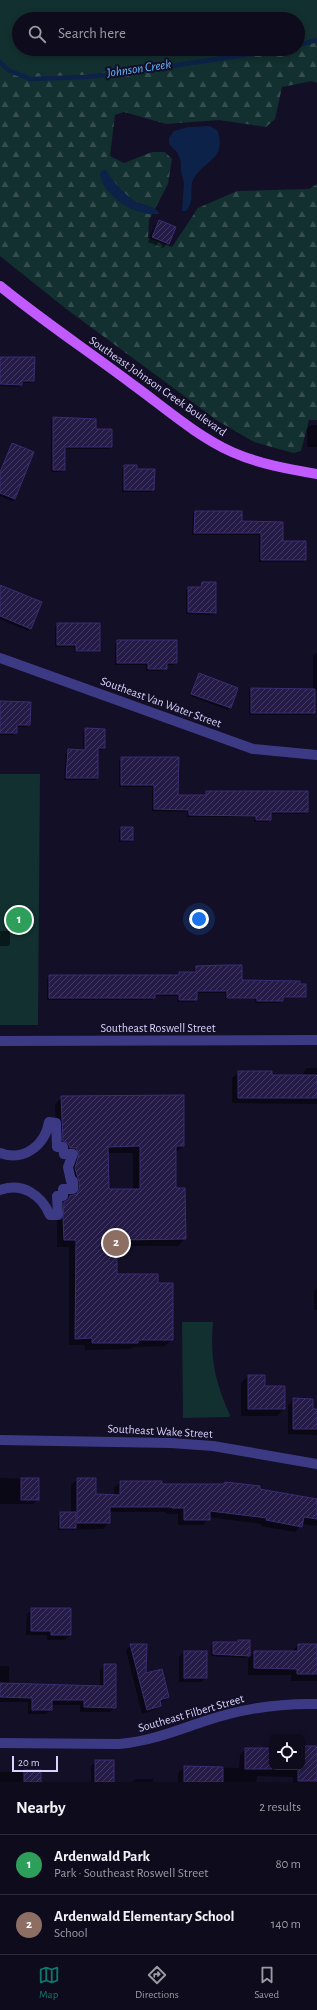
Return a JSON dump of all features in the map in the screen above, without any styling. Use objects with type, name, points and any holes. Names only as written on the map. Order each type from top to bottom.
[{"type":"main road","name":"Southeast Johnson Creek Boulevard","points":[[0,286],[56,330],[198,433],[246,458],[270,465],[317,474]]},
{"type":"street","name":"Southeast Van Water Street","points":[[0,658],[253,749],[317,755]]},
{"type":"street","name":"Southeast Roswell Street","points":[[0,1041],[317,1040]]},
{"type":"street","points":[[0,1153],[16,1155],[30,1151],[43,1139],[49,1122],[56,1123],[57,1147],[63,1147],[64,1154],[73,1154],[68,1167],[74,1189],[63,1189],[63,1196],[57,1196],[58,1215],[50,1215],[42,1200],[28,1190],[14,1188],[0,1190]]},
{"type":"street","name":"Southeast Wake Street","points":[[0,1440],[171,1443],[213,1446],[317,1464]]},
{"type":"street","name":"Southeast Filbert Street","points":[[0,1743],[137,1742],[158,1738],[205,1721],[239,1711],[275,1706],[317,1704]]},
{"type":"green space","points":[[0,0],[317,0],[317,83],[312,81],[282,87],[275,119],[266,127],[219,120],[166,124],[124,112],[115,115],[110,156],[124,163],[152,152],[165,152],[172,159],[168,184],[149,220],[148,238],[172,247],[198,208],[237,191],[309,189],[317,184],[317,420],[309,420],[301,451],[293,453],[254,442],[218,421],[65,308],[0,256]]},
{"type":"green space","points":[[0,0],[317,0],[317,39],[305,40],[305,12],[12,12],[12,56],[218,56],[215,68],[6,74],[0,70]]},
{"type":"green space","points":[[0,774],[40,774],[38,1025],[0,1025]]},
{"type":"green space","points":[[182,1322],[213,1322],[213,1359],[217,1381],[230,1415],[229,1417],[183,1418]]},
{"type":"water","points":[[210,126],[218,131],[220,141],[219,148],[214,158],[194,178],[192,182],[191,202],[186,211],[182,211],[184,183],[181,171],[181,162],[177,152],[169,144],[169,138],[174,131],[188,127]]},
{"type":"water","points":[[102,170],[106,170],[111,178],[131,199],[152,207],[160,214],[148,214],[137,211],[116,199],[105,187],[102,181],[100,174]]},
{"type":"building","points":[[159,220],[176,227],[169,244],[152,237]]},
{"type":"building","points":[[0,357],[35,357],[34,381],[22,381],[22,385],[0,384]]},
{"type":"building","points":[[53,417],[96,419],[96,429],[112,429],[112,447],[65,447],[65,470],[53,470]]},
{"type":"building","points":[[12,443],[34,452],[15,499],[0,493],[0,472]]},
{"type":"building","points":[[124,465],[137,465],[137,469],[155,469],[154,490],[124,490]]},
{"type":"building","points":[[195,511],[242,511],[242,521],[283,522],[283,541],[306,541],[306,560],[261,560],[261,533],[194,533]]},
{"type":"building","points":[[202,582],[216,582],[216,613],[188,612],[188,587],[201,587]]},
{"type":"building","points":[[0,585],[42,602],[31,629],[0,616]]},
{"type":"building","points":[[57,623],[100,623],[100,651],[76,651],[76,645],[57,645]]},
{"type":"building","points":[[117,640],[177,640],[177,663],[167,663],[167,669],[148,669],[148,663],[117,663]]},
{"type":"building","points":[[199,673],[238,688],[231,708],[191,694]]},
{"type":"building","points":[[251,688],[315,689],[315,713],[251,713]]},
{"type":"building","points":[[0,701],[31,702],[30,725],[17,725],[17,733],[0,733]]},
{"type":"building","points":[[85,728],[105,729],[105,748],[98,748],[98,778],[66,778],[68,749],[85,750]]},
{"type":"building","points":[[121,757],[179,757],[178,795],[206,795],[206,791],[308,791],[308,812],[271,812],[271,820],[256,820],[256,816],[189,815],[189,810],[154,809],[154,785],[121,785]]},
{"type":"building","points":[[121,827],[133,827],[133,840],[121,840]]},
{"type":"building","points":[[242,965],[242,980],[300,981],[300,984],[306,984],[306,997],[283,997],[283,1001],[257,1001],[257,998],[227,998],[227,991],[197,991],[197,1000],[179,1000],[179,994],[155,994],[155,998],[49,998],[49,975],[179,975],[179,972],[196,972],[196,966]]},
{"type":"building","points":[[238,1071],[272,1071],[272,1075],[317,1075],[317,1098],[238,1098]]},
{"type":"building","points":[[184,1095],[184,1146],[176,1146],[176,1188],[185,1188],[186,1239],[117,1240],[117,1274],[158,1274],[158,1283],[173,1283],[173,1340],[138,1340],[138,1343],[92,1343],[92,1338],[75,1339],[76,1240],[64,1240],[63,1219],[64,1202],[68,1200],[70,1196],[77,1194],[79,1189],[79,1181],[75,1168],[79,1154],[76,1148],[70,1148],[68,1143],[63,1141],[61,1096]],"holes":[[[140,1146],[140,1189],[109,1189],[108,1147]]]},
{"type":"building","points":[[248,1375],[265,1375],[265,1386],[285,1386],[285,1409],[248,1409]]},
{"type":"building","points":[[293,1398],[313,1399],[313,1409],[317,1409],[317,1429],[293,1429]]},
{"type":"building","points":[[21,1478],[39,1478],[39,1500],[21,1500]]},
{"type":"building","points":[[77,1478],[96,1478],[96,1494],[120,1495],[120,1481],[162,1481],[162,1484],[224,1484],[225,1482],[260,1486],[260,1489],[317,1499],[317,1519],[304,1517],[302,1527],[266,1520],[267,1518],[210,1511],[210,1520],[184,1520],[184,1508],[110,1507],[110,1523],[77,1523]]},
{"type":"building","points":[[60,1512],[76,1512],[76,1528],[60,1528]]},
{"type":"building","points":[[31,1608],[71,1608],[71,1635],[51,1635],[51,1631],[31,1631]]},
{"type":"building","points":[[238,1640],[250,1640],[250,1656],[213,1654],[213,1642],[238,1642]]},
{"type":"building","points":[[130,1644],[147,1644],[146,1673],[162,1669],[169,1697],[160,1700],[161,1706],[147,1710]]},
{"type":"building","points":[[298,1644],[317,1644],[317,1674],[297,1674],[297,1669],[254,1668],[254,1651],[298,1651]]},
{"type":"building","points":[[184,1651],[207,1651],[207,1678],[184,1678]]},
{"type":"building","points":[[104,1664],[116,1664],[116,1708],[84,1707],[84,1700],[52,1700],[52,1710],[32,1710],[32,1698],[0,1697],[0,1683],[104,1686]]},
{"type":"building","points":[[305,1746],[317,1746],[317,1781],[298,1781],[298,1770],[305,1770]]},
{"type":"building","points":[[245,1748],[269,1748],[269,1769],[245,1769]]},
{"type":"building","points":[[95,1760],[114,1760],[114,1782],[95,1782]]},
{"type":"building","points":[[184,1766],[223,1767],[223,1782],[184,1782]]},
{"type":"building","points":[[24,1770],[41,1770],[41,1782],[24,1782]]},
{"type":"waterway","name":"Johnson Creek","points":[[305,43],[317,40]]},
{"type":"waterway","name":"Johnson Creek","points":[[0,62],[8,70],[30,79],[87,77],[237,56]]},
{"type":"place","name":"Ardenwald Park","points":[[19,920]]},
{"type":"place","name":"Ardenwald Elementary School","points":[[116,1243]]}]
